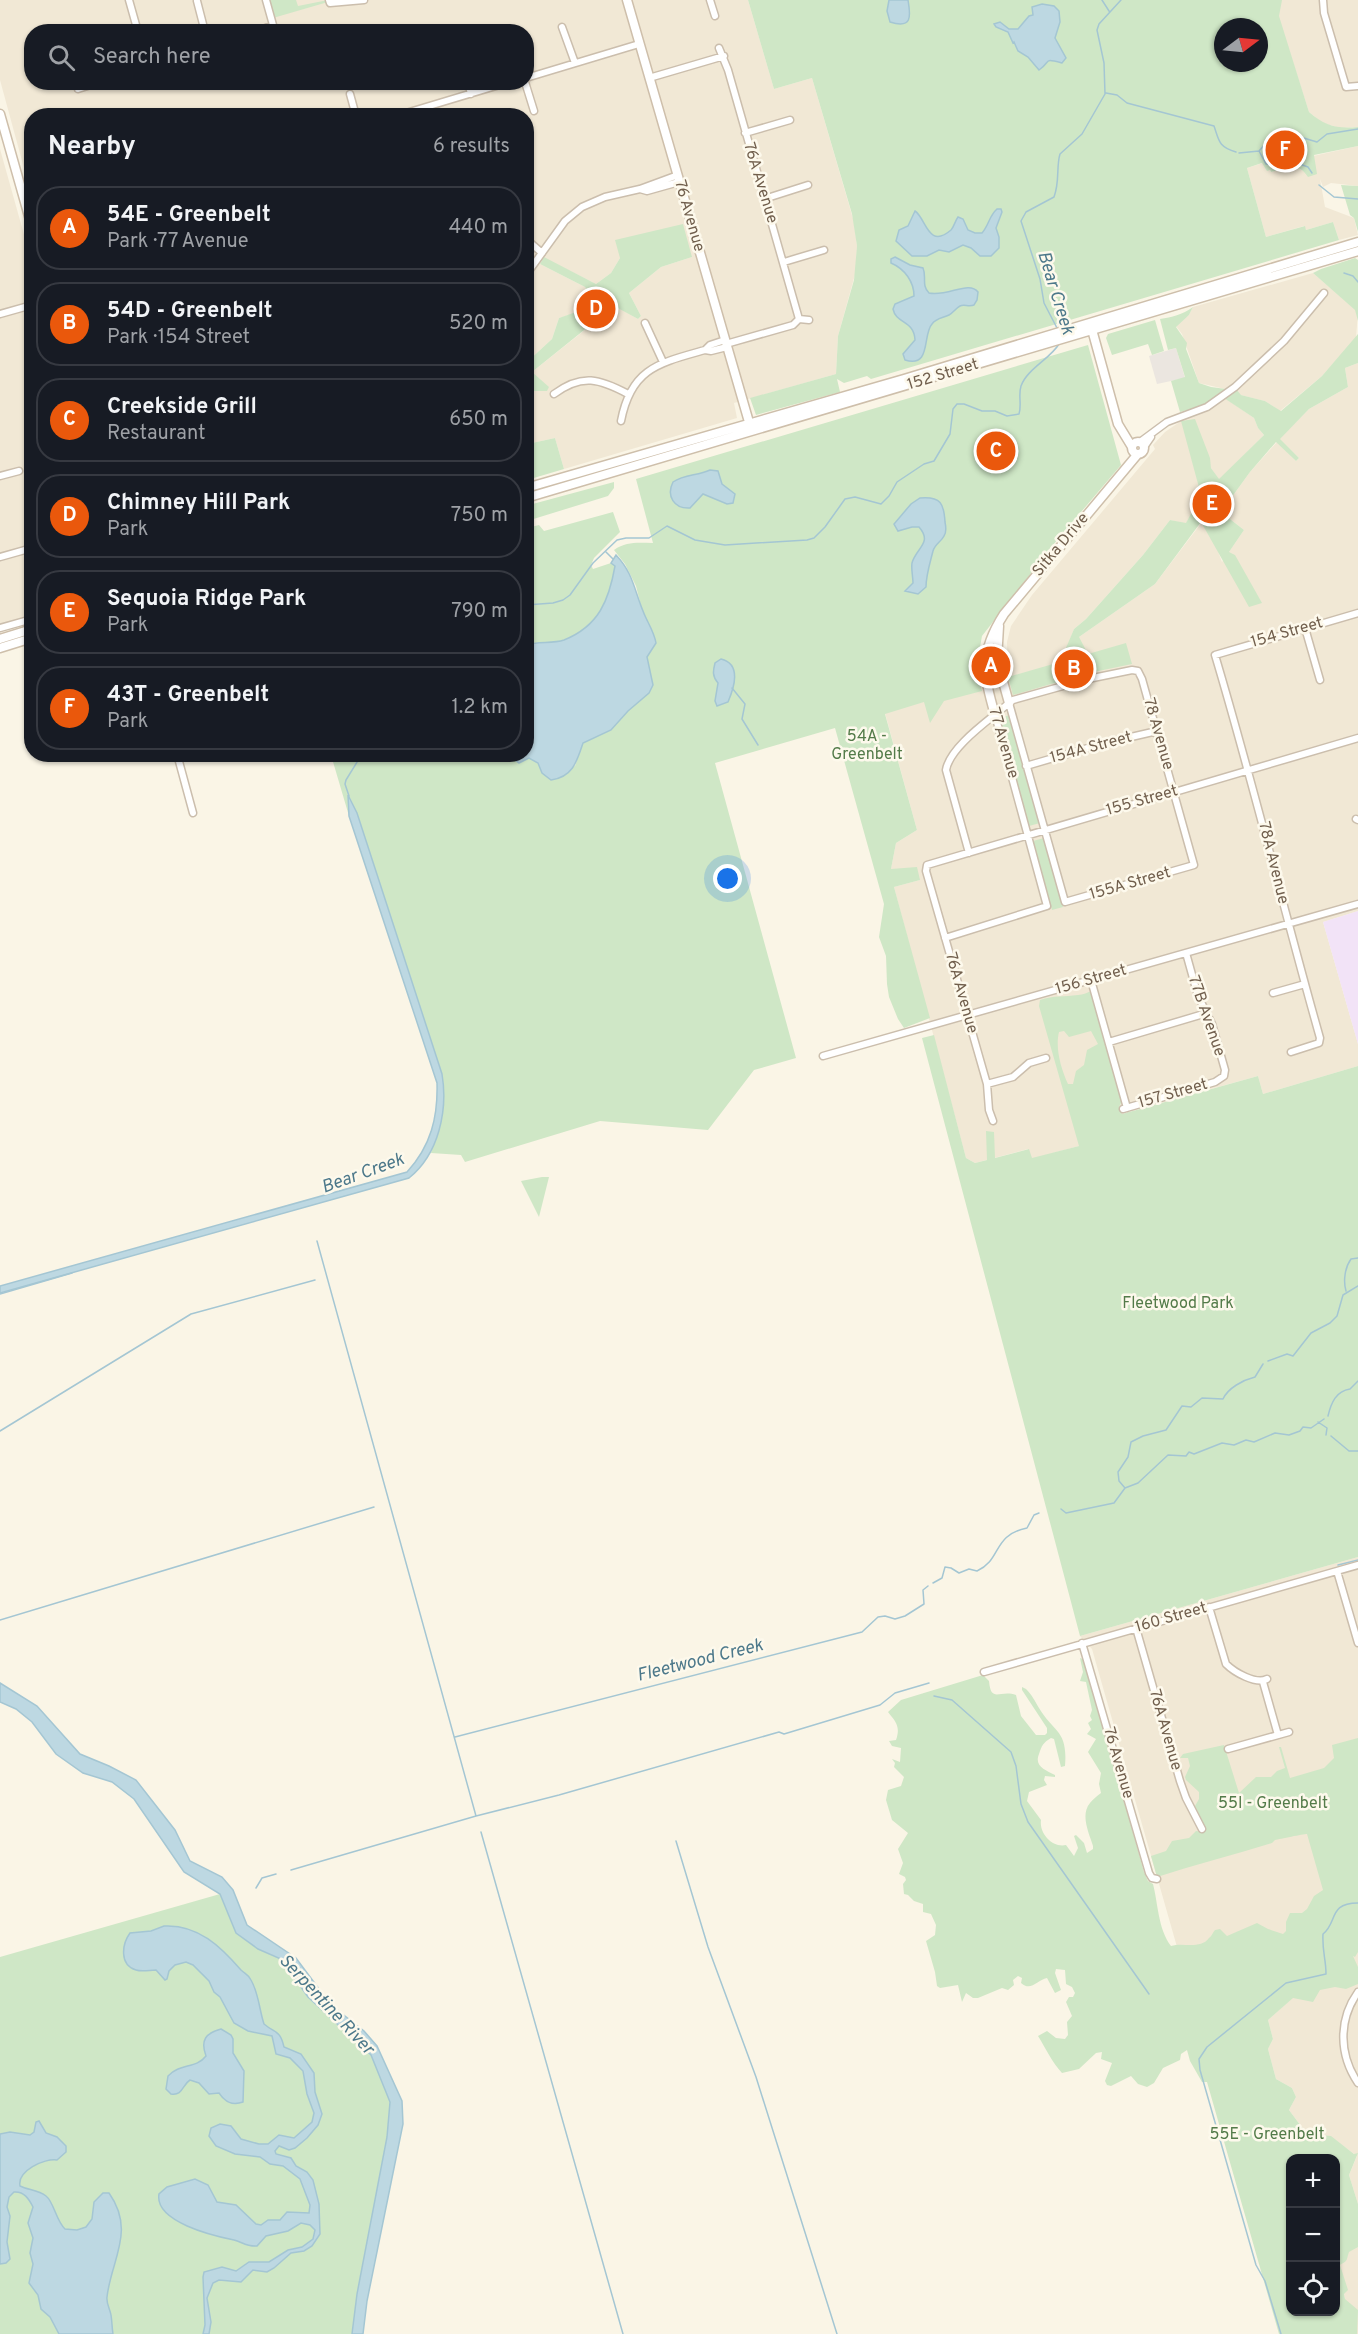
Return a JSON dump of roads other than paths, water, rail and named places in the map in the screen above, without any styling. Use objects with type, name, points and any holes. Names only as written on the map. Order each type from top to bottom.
[{"type":"main road","name":"76 Avenue","points":[[627,0],[751,428]]},
{"type":"main road","points":[[0,114],[24,199]]},
{"type":"main road","name":"152 Street","points":[[1091,327],[1358,242]]},
{"type":"main road","name":"152 Street","points":[[534,496],[1067,333],[1358,251]]},
{"type":"main road","points":[[1091,327],[1121,429],[1137,447]]},
{"type":"main road","name":"152 Street","points":[[534,486],[751,428]]},
{"type":"main road","name":"Sitka Drive","points":[[1000,620],[1123,470],[1137,447]]},
{"type":"main road","name":"77 Avenue","points":[[1000,620],[997,660],[1009,703]]},
{"type":"main road","name":"77 Avenue","points":[[995,715],[986,681],[985,662],[989,640],[1000,620]]},
{"type":"main road","points":[[0,639],[24,632]]},
{"type":"main road","points":[[0,648],[24,640]]},
{"type":"street","points":[[129,0],[136,24]]},
{"type":"street","points":[[266,0],[273,24]]},
{"type":"street","points":[[330,2],[364,0]]},
{"type":"street","points":[[710,0],[715,16]]},
{"type":"street","points":[[1323,0],[1324,14],[1346,87],[1358,86]]},
{"type":"street","points":[[197,1],[203,24]]},
{"type":"street","points":[[562,27],[575,63]]},
{"type":"street","points":[[534,76],[639,44]]},
{"type":"street","name":"76A Avenue","points":[[719,48],[724,56],[799,319]]},
{"type":"street","points":[[649,78],[724,56]]},
{"type":"street","points":[[470,90],[471,94]]},
{"type":"street","points":[[431,108],[484,90]]},
{"type":"street","points":[[527,90],[533,108]]},
{"type":"street","points":[[350,94],[354,108]]},
{"type":"street","points":[[745,133],[790,120]]},
{"type":"street","points":[[534,264],[565,221],[582,207],[605,197],[678,178]]},
{"type":"street","points":[[764,198],[808,185]]},
{"type":"street","points":[[534,246],[542,253]]},
{"type":"street","points":[[784,262],[824,250]]},
{"type":"street","points":[[1137,447],[1167,422],[1207,407],[1235,387],[1304,320],[1324,292]]},
{"type":"street","points":[[0,314],[24,307]]},
{"type":"street","points":[[621,421],[628,394],[643,376],[663,362],[705,350],[710,345],[726,344],[793,325],[799,319],[809,320]]},
{"type":"street","points":[[645,323],[663,362]]},
{"type":"street","points":[[555,394],[567,385],[588,380],[603,381],[628,394]]},
{"type":"street","points":[[0,476],[19,471]]},
{"type":"street","points":[[0,557],[24,550]]},
{"type":"street","name":"154 Street","points":[[1215,655],[1358,613]]},
{"type":"street","points":[[0,628],[24,621]]},
{"type":"street","points":[[1305,628],[1320,680]]},
{"type":"street","name":"78A Avenue","points":[[1215,655],[1249,770],[1320,1038],[1319,1043],[1314,1046],[1292,1052]]},
{"type":"street","name":"78 Avenue","points":[[1009,703],[1094,678],[1131,670],[1139,673],[1194,866]]},
{"type":"street","points":[[969,853],[946,774],[946,765],[961,745],[1009,703]]},
{"type":"street","name":"77 Avenue","points":[[1009,703],[1065,902]]},
{"type":"street","name":"77 Avenue","points":[[945,938],[1047,906],[995,715]]},
{"type":"street","name":"154A Street","points":[[1026,766],[1105,743],[1157,731]]},
{"type":"street","name":"155 Street","points":[[927,865],[1358,738]]},
{"type":"street","points":[[179,762],[193,813]]},
{"type":"street","name":"76A Avenue","points":[[927,865],[926,871],[987,1084],[988,1110],[993,1121]]},
{"type":"street","name":"155A Street","points":[[1065,902],[1194,866]]},
{"type":"street","name":"156 Street","points":[[824,1056],[1358,904]]},
{"type":"street","name":"77B Avenue","points":[[1186,953],[1198,996],[1207,1013],[1224,1070],[1223,1078]]},
{"type":"street","points":[[1091,980],[1109,1042],[1207,1013]]},
{"type":"street","points":[[1273,993],[1305,984]]},
{"type":"street","name":"157 Street","points":[[1109,1042],[1125,1108],[1223,1078]]},
{"type":"street","points":[[987,1084],[1013,1077],[1029,1063],[1046,1058]]},
{"type":"street","name":"160 Street","points":[[984,1672],[1358,1565]]},
{"type":"street","points":[[1337,1571],[1358,1643]]},
{"type":"street","points":[[1209,1607],[1226,1664],[1257,1681],[1265,1680],[1278,1735]]},
{"type":"street","name":"76A Avenue","points":[[1136,1628],[1180,1781],[1202,1829]]},
{"type":"street","name":"76 Avenue","points":[[1082,1643],[1149,1873],[1152,1878],[1157,1879]]},
{"type":"street","points":[[1228,1749],[1289,1732]]},
{"type":"street","points":[[1358,1992],[1349,2007],[1344,2023],[1343,2043],[1347,2062],[1358,2083]]},
{"type":"water","points":[[889,0],[908,0],[910,12],[906,23],[890,22],[887,11]]},
{"type":"water","points":[[1042,4],[1054,6],[1059,11],[1060,22],[1055,38],[1066,58],[1062,63],[1048,61],[1039,70],[1028,57],[1018,51],[1008,32],[994,24],[1000,22],[1009,29],[1018,29],[1029,16],[1033,15],[1032,7]]},
{"type":"water","points":[[997,209],[1001,209],[1002,212],[996,228],[999,248],[991,256],[980,256],[971,248],[963,245],[949,252],[939,250],[927,256],[912,256],[896,241],[899,230],[908,226],[915,211],[928,231],[937,236],[951,230],[958,217],[963,219],[968,230],[982,233]]},
{"type":"water","points":[[895,257],[910,265],[923,268],[925,287],[929,293],[943,293],[964,288],[978,292],[974,305],[960,306],[934,322],[929,329],[923,355],[914,361],[905,360],[903,354],[915,340],[912,329],[895,314],[893,309],[895,304],[914,296],[914,291],[904,272],[891,263],[891,259]]},
{"type":"water","points":[[710,470],[718,471],[722,484],[735,494],[733,503],[727,504],[703,494],[690,508],[684,508],[673,501],[670,492],[673,482]]},
{"type":"water","points":[[920,498],[933,498],[940,502],[944,510],[946,529],[933,551],[926,587],[918,594],[905,591],[913,583],[912,563],[924,541],[923,533],[919,527],[898,531],[894,524],[911,504]]},
{"type":"water","points":[[616,555],[630,575],[655,639],[656,643],[647,657],[653,685],[649,693],[611,730],[583,743],[576,762],[569,772],[551,780],[542,773],[538,763],[534,761],[534,643],[564,640],[586,627],[594,619],[609,590],[615,566],[611,563]]},
{"type":"water","points":[[721,659],[732,666],[735,677],[728,702],[717,706],[715,701],[718,683],[713,671],[715,663]]},
{"type":"water","points":[[348,795],[357,813],[442,1074],[444,1102],[442,1116],[428,1157],[409,1178],[0,1293],[0,1286],[407,1172],[422,1152],[434,1119],[437,1083],[349,816]]},
{"type":"water","name":"Serpentine River","points":[[0,1683],[37,1706],[80,1754],[136,1780],[175,1830],[190,1861],[222,1877],[233,1890],[247,1925],[296,1958],[331,2005],[364,2031],[377,2046],[402,2101],[403,2124],[367,2301],[363,2334],[352,2334],[357,2294],[387,2137],[390,2102],[371,2055],[308,1997],[281,1959],[258,1949],[236,1933],[220,1894],[184,1872],[134,1799],[112,1782],[83,1773],[56,1754],[32,1722],[16,1709],[0,1702]]},
{"type":"water","points":[[164,1926],[188,1929],[208,1939],[249,1977],[256,1991],[264,2024],[279,2035],[284,2047],[301,2054],[314,2073],[315,2092],[322,2114],[318,2125],[295,2148],[289,2150],[279,2146],[275,2151],[276,2154],[291,2158],[296,2166],[307,2172],[313,2180],[319,2204],[320,2234],[312,2246],[304,2251],[291,2253],[267,2272],[253,2270],[241,2282],[219,2280],[213,2283],[207,2298],[211,2322],[209,2334],[203,2334],[205,2325],[204,2272],[222,2267],[236,2271],[249,2262],[269,2262],[288,2250],[302,2247],[313,2239],[315,2230],[310,2225],[301,2223],[288,2231],[266,2236],[257,2246],[250,2246],[200,2231],[175,2220],[160,2204],[159,2194],[167,2187],[195,2179],[208,2185],[217,2202],[236,2205],[256,2224],[261,2225],[268,2220],[280,2220],[287,2212],[309,2213],[310,2205],[300,2179],[283,2166],[270,2164],[260,2157],[235,2154],[216,2146],[209,2136],[211,2128],[220,2124],[231,2126],[241,2139],[268,2144],[279,2135],[294,2138],[312,2122],[314,2113],[307,2094],[303,2071],[290,2058],[276,2054],[272,2036],[248,2031],[234,2023],[209,1981],[193,1965],[186,1962],[175,1965],[165,1980],[156,1970],[138,1971],[127,1964],[124,1948],[130,1933],[151,1931]]},
{"type":"water","points":[[221,2029],[231,2035],[233,2053],[244,2071],[243,2102],[235,2104],[224,2099],[219,2093],[209,2094],[199,2083],[190,2080],[180,2092],[171,2094],[166,2089],[168,2076],[178,2069],[202,2060],[206,2056],[204,2041],[208,2035]]},
{"type":"water","points":[[39,2121],[46,2133],[57,2137],[66,2146],[66,2152],[57,2160],[45,2161],[32,2167],[23,2175],[20,2186],[46,2196],[65,2229],[77,2230],[86,2227],[92,2219],[94,2202],[103,2193],[109,2193],[117,2207],[121,2220],[120,2245],[109,2283],[107,2299],[113,2334],[59,2334],[50,2317],[41,2309],[38,2295],[29,2283],[33,2264],[30,2253],[33,2238],[28,2223],[33,2207],[28,2198],[21,2193],[14,2192],[9,2197],[7,2207],[10,2216],[7,2242],[10,2259],[0,2264],[0,2134],[10,2132],[30,2135],[34,2132],[36,2122]]},
{"type":"waterway","points":[[1102,0],[1109,11]]},
{"type":"waterway","name":"Bear Creek","points":[[1058,330],[1044,303],[1040,279],[1021,221],[1026,212],[1054,197],[1060,154],[1082,134],[1105,94],[1104,63],[1097,30],[1099,24],[1121,0]]},
{"type":"waterway","points":[[1106,93],[1117,95],[1127,103],[1214,126],[1222,145],[1236,152]]},
{"type":"waterway","points":[[1259,151],[1267,142],[1289,141],[1297,136],[1317,142],[1327,134],[1358,129]]},
{"type":"waterway","points":[[1239,153],[1259,151],[1266,164],[1284,165],[1294,162],[1308,167],[1312,173]]},
{"type":"waterway","points":[[1319,185],[1334,197],[1358,199]]},
{"type":"waterway","points":[[1344,273],[1353,276],[1358,282]]},
{"type":"waterway","name":"Bear Creek","points":[[534,604],[553,603],[570,595],[593,563],[617,540],[649,538],[667,526],[695,540],[725,545],[814,538],[845,499],[855,497],[881,504],[897,482],[924,464],[934,461],[950,434],[953,409],[957,404],[964,404],[982,411],[995,411],[1007,416],[1019,414],[1020,389],[1024,380],[1059,344]]},
{"type":"waterway","points":[[606,552],[613,559]]},
{"type":"waterway","points":[[732,688],[745,704],[742,719],[758,745]]},
{"type":"waterway","name":"Bear Creek","points":[[349,796],[345,784],[357,762]]},
{"type":"waterway","points":[[291,1870],[476,1816],[317,1241]]},
{"type":"waterway","points":[[1346,1291],[1347,1266],[1351,1259],[1358,1258]]},
{"type":"waterway","name":"Bear Creek","points":[[0,1294],[72,1273]]},
{"type":"waterway","points":[[0,1431],[191,1314],[315,1280]]},
{"type":"waterway","name":"Fleetwood Creek","points":[[1268,1361],[1287,1354],[1293,1356],[1311,1333],[1330,1323],[1337,1316],[1343,1295],[1358,1286]]},
{"type":"waterway","name":"Fleetwood Creek","points":[[1061,1509],[1066,1513],[1114,1503],[1125,1488],[1119,1481],[1118,1472],[1128,1457],[1131,1442],[1166,1430],[1182,1406],[1191,1407],[1202,1398],[1223,1399],[1236,1385],[1255,1377],[1263,1364]]},
{"type":"waterway","points":[[1328,1416],[1338,1395],[1350,1389],[1358,1381]]},
{"type":"waterway","points":[[1125,1488],[1138,1483],[1168,1455],[1186,1456],[1189,1452],[1194,1454],[1222,1443],[1234,1445],[1246,1440],[1254,1442],[1275,1433],[1289,1435],[1300,1431],[1303,1427],[1311,1428],[1324,1419]]},
{"type":"waterway","points":[[1318,1422],[1327,1428],[1326,1435]]},
{"type":"waterway","points":[[1331,1436],[1349,1451],[1358,1451]]},
{"type":"waterway","points":[[0,1620],[374,1507]]},
{"type":"waterway","name":"Fleetwood Creek","points":[[933,1583],[942,1578],[945,1567],[959,1573],[969,1569],[977,1571],[985,1566],[1008,1536],[1027,1528],[1034,1515],[1039,1513]]},
{"type":"waterway","points":[[1338,1565],[1358,1560]]},
{"type":"waterway","name":"Fleetwood Creek","points":[[455,1737],[862,1632],[878,1617],[885,1616],[895,1619],[905,1616],[924,1604],[923,1590],[928,1586]]},
{"type":"waterway","points":[[476,1816],[559,1795],[779,1732],[784,1734],[880,1705],[895,1693],[929,1683]]},
{"type":"waterway","points":[[934,1696],[952,1700],[1011,1752],[1016,1766],[1021,1804],[1028,1822],[1149,1994]]},
{"type":"waterway","points":[[481,1832],[623,2334]]},
{"type":"waterway","points":[[676,1841],[708,1947],[756,2077],[837,2334]]},
{"type":"waterway","points":[[256,1888],[262,1878],[276,1874]]},
{"type":"waterway","points":[[1281,2334],[1265,2281],[1256,2265],[1200,2070],[1199,2059],[1207,2047],[1286,1983],[1326,1974],[1323,1934],[1342,1906],[1358,1903]]},
{"type":"place","name":"43T - Greenbelt","points":[[1285,150]]},
{"type":"place","name":"Chimney Hill Park","points":[[596,309]]},
{"type":"place","name":"Creekside Grill","points":[[996,451]]},
{"type":"place","name":"Sequoia Ridge Park","points":[[1212,504]]},
{"type":"place","name":"54E - Greenbelt","points":[[991,666]]},
{"type":"place","name":"54D - Greenbelt","points":[[1074,669]]},
{"type":"park label","name":"54A - Greenbelt","points":[[867,746]]},
{"type":"park label","name":"Fleetwood Park","points":[[1178,1304]]},
{"type":"park label","name":"55I - Greenbelt","points":[[1273,1804]]},
{"type":"park label","name":"55E - Greenbelt","points":[[1267,2135]]}]
